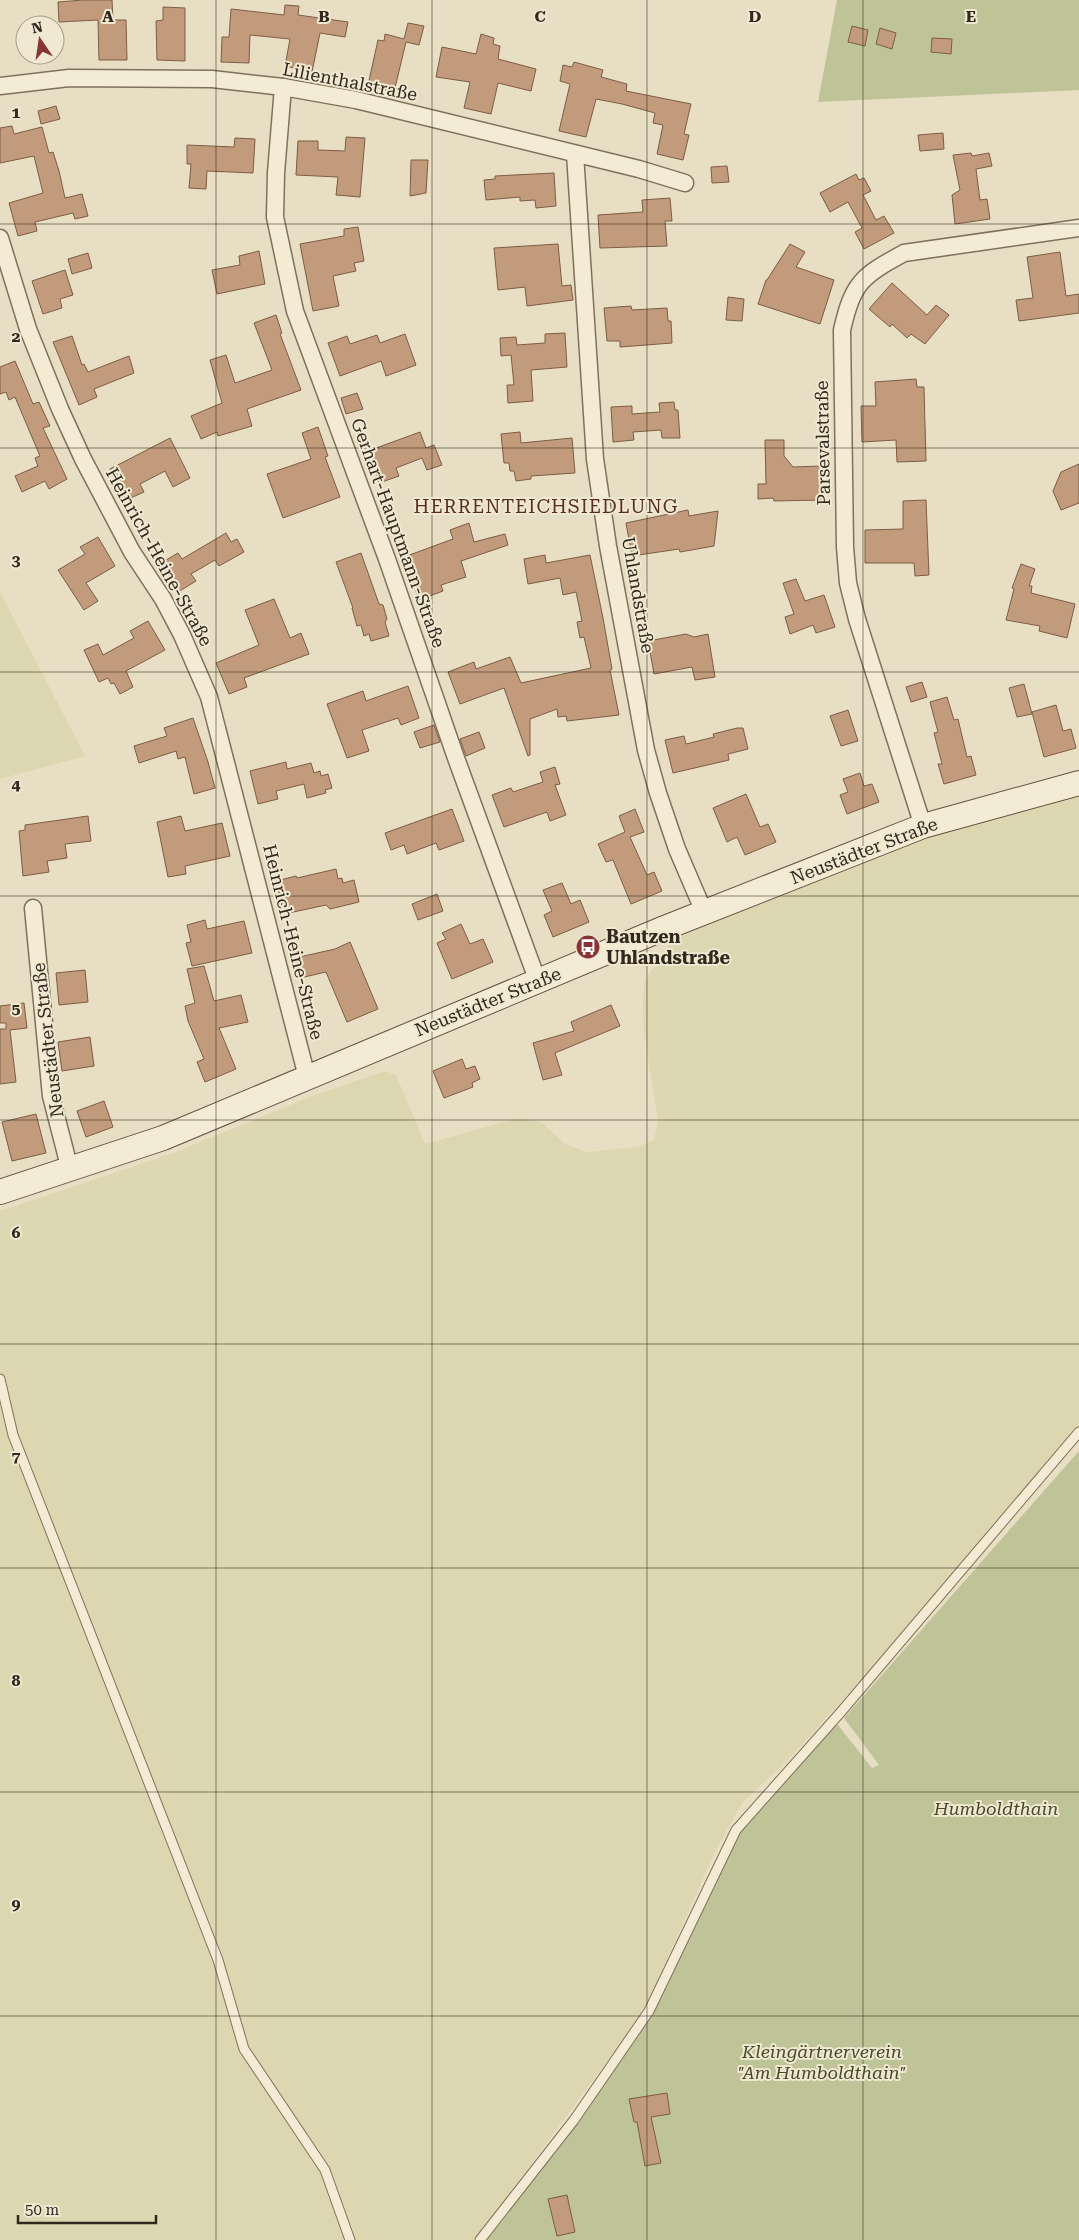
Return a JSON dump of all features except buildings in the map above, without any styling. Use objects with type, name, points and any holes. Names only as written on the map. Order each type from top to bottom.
[{"type":"street","name":"Lilienthalstraße","points":[[0,86],[69,78],[212,79],[283,87],[356,100],[685,183]]},
{"type":"street","name":"Gerhart-Hauptmann-Straße","points":[[283,87],[276,173],[275,217],[295,311],[388,559],[456,758],[538,982]]},
{"type":"street","name":"Uhlandstraße","points":[[575,154],[595,459],[608,546],[646,750],[658,793],[677,848],[704,912]]},
{"type":"street","name":"Parsevalstraße","points":[[923,826],[857,618],[848,583],[845,547],[842,330],[848,303],[862,279],[879,266],[904,253],[1079,228]]},
{"type":"street","name":"Heinrich-Heine-Straße","points":[[0,238],[28,329],[60,410],[83,459],[132,552],[163,599],[209,697],[307,1077]]},
{"type":"street","name":"Neustädter Straße","points":[[0,1192],[163,1138],[704,912],[923,826],[1079,783]]},
{"type":"street","name":"Neustädter Straße","points":[[34,908],[51,1096],[70,1170]]},
{"type":"lane","points":[[0,1379],[13,1435],[218,1960],[244,2049],[325,2170],[350,2240]]},
{"type":"lane","points":[[480,2240],[574,2120],[649,2011],[736,1830],[840,1713],[1079,1432]]},
{"type":"shaded area","points":[[0,592],[85,756],[0,779]]},
{"type":"shaded area","points":[[1079,793],[1079,1426],[906,1630],[787,1761],[742,1803],[714,1854],[644,2011],[475,2240],[0,2240],[0,1211],[171,1154],[312,1096],[385,1071],[396,1075],[425,1144],[518,1118],[541,1122],[565,1144],[586,1152],[637,1147],[654,1140],[658,1120],[644,1033],[643,1003],[645,980],[673,939],[932,836]]},
{"type":"green space","points":[[837,0],[1079,0],[1079,90],[818,102]]},
{"type":"green space","name":"Kleingärtnerverein \"Am Humboldthain\"","points":[[1079,1451],[1079,2240],[480,2240],[574,2120],[649,2011],[736,1830],[834,1720],[872,1768],[879,1765],[844,1718]]},
{"type":"place","name":"Bautzen Uhlandstraße","points":[[588,947]]},
{"type":"district","name":"HERRENTEICHSIEDLUNG","points":[[546,506]]},
{"type":"park label","name":"Humboldthain","points":[[996,1809]]}]
